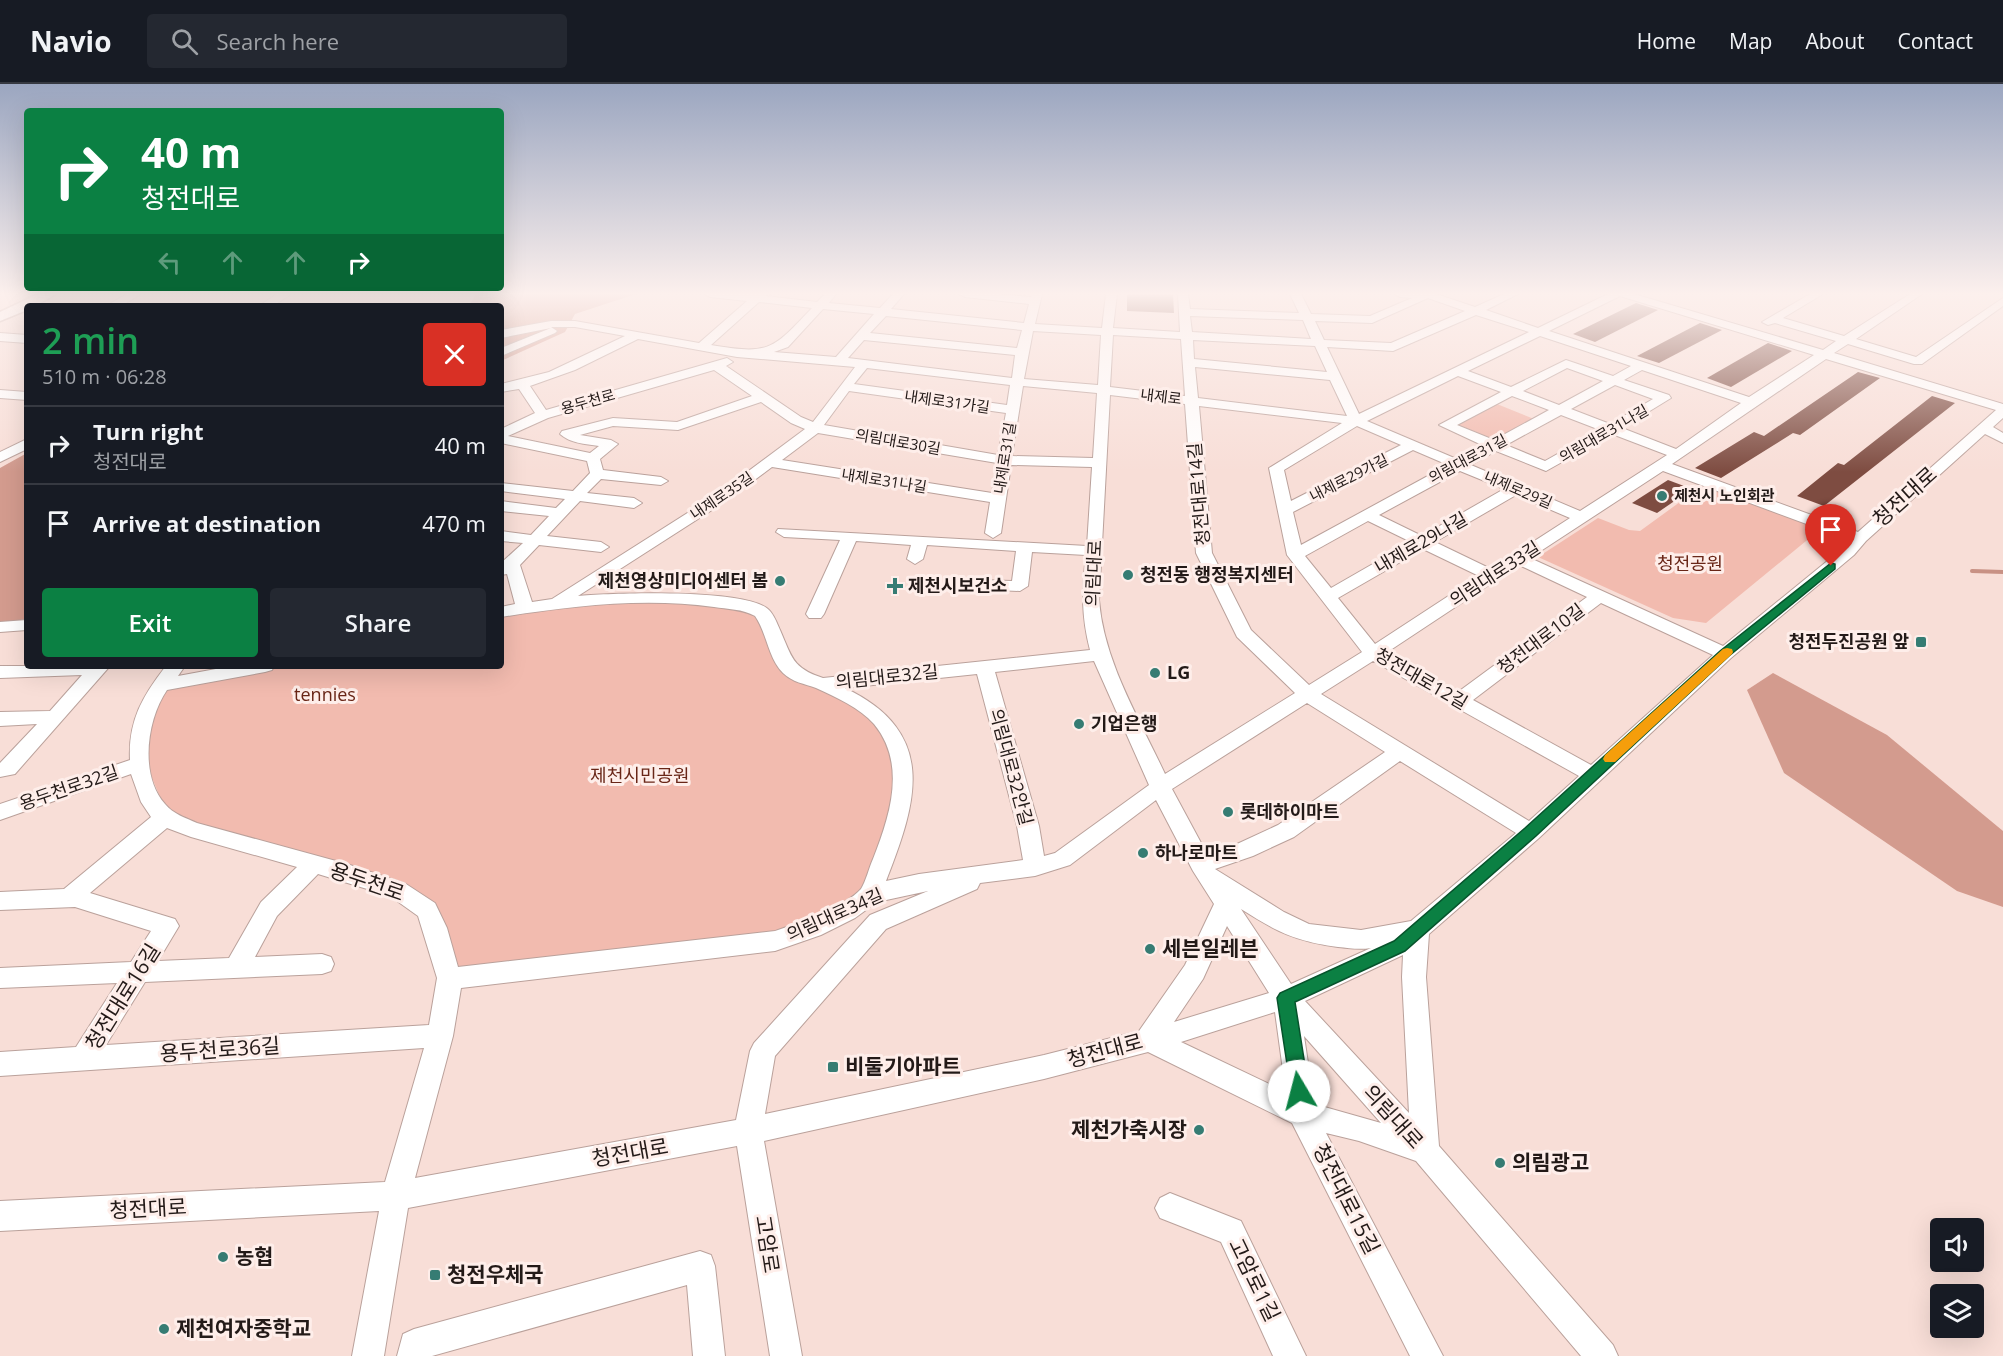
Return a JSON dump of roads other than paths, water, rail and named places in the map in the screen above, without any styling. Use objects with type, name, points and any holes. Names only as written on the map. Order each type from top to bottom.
[{"type":"street","points":[[504,388],[523,385],[546,377],[597,353]]},
{"type":"street","name":"내제로","points":[[753,353],[864,363],[1017,382],[1105,390],[1356,421]]},
{"type":"street","points":[[839,361],[846,353]]},
{"type":"street","name":"내제로31길","points":[[993,533],[1022,353]]},
{"type":"street","name":"의림대로","points":[[1106,353],[1090,600],[1092,625],[1100,655],[1160,787],[1205,870],[1286,998],[1425,1151],[1602,1356]]},
{"type":"street","name":"청전대로14길","points":[[1187,353],[1204,553],[1243,633],[1308,695],[1531,832]]},
{"type":"street","points":[[1325,353],[1356,421],[1493,353]]},
{"type":"street","points":[[1607,353],[1751,402]]},
{"type":"street","points":[[1821,353],[2003,409]]},
{"type":"street","points":[[1892,353],[1918,361],[1929,353]]},
{"type":"street","name":"용두천로","points":[[504,433],[543,415],[758,354]]},
{"type":"street","name":"의림대로33길","points":[[1160,787],[1492,576],[1678,454],[1751,402],[1826,355]]},
{"type":"street","points":[[1187,362],[1335,377]]},
{"type":"street","name":"내제로35길","points":[[557,602],[724,496],[815,428],[864,363]]},
{"type":"street","points":[[1493,446],[1446,425],[1566,364],[1614,381]]},
{"type":"street","name":"의림대로30길","points":[[716,365],[761,398],[796,420],[815,428],[1004,460],[1099,463]]},
{"type":"street","name":"의림대로31길","points":[[1295,555],[1642,365]]},
{"type":"street","points":[[1457,371],[1678,454]]},
{"type":"street","name":"의림대로31나길","points":[[1493,446],[1546,467],[1664,398],[1614,381]]},
{"type":"street","points":[[523,385],[543,415]]},
{"type":"street","name":"내제로31가길","points":[[846,387],[1012,410]]},
{"type":"street","points":[[0,394],[24,396]]},
{"type":"street","points":[[504,440],[593,458],[611,444],[571,436],[613,422],[678,426],[761,398]]},
{"type":"street","name":"청전대로","points":[[0,1216],[396,1196],[748,1131],[1044,1067],[1286,998],[1400,946],[1531,832],[1725,654],[1848,552],[1860,538],[1993,433],[2003,409]]},
{"type":"street","name":"내제로29길","points":[[1356,421],[1581,517]]},
{"type":"street","name":"청전대로12길","points":[[1356,421],[1276,468],[1295,555],[1373,653],[1593,775]]},
{"type":"street","points":[[0,458],[24,445]]},
{"type":"street","name":"내제로29가길","points":[[1285,510],[1413,445]]},
{"type":"street","points":[[593,458],[597,474]]},
{"type":"street","name":"내제로31나길","points":[[770,462],[998,499]]},
{"type":"street","points":[[1661,465],[1860,538]]},
{"type":"street","points":[[597,474],[661,481]]},
{"type":"street","points":[[525,608],[505,565],[534,540],[597,474]]},
{"type":"street","points":[[504,487],[634,503]]},
{"type":"street","name":"내제로29나길","points":[[1328,597],[1515,489]]},
{"type":"street","points":[[504,506],[560,513]]},
{"type":"street","points":[[1367,515],[1492,576]]},
{"type":"street","points":[[784,532],[1095,551]]},
{"type":"street","points":[[504,536],[601,547]]},
{"type":"street","points":[[815,614],[850,536]]},
{"type":"street","points":[[915,559],[920,540]]},
{"type":"street","points":[[954,583],[1020,586],[1024,547]]},
{"type":"street","points":[[1518,558],[1599,596]]},
{"type":"street","name":"청전대로10길","points":[[1459,701],[1599,596],[1725,654]]},
{"type":"street","name":"의림대로32길","points":[[504,612],[557,602],[690,597],[760,611],[772,631],[785,667],[808,680],[822,684],[1100,655]]},
{"type":"street","points":[[0,627],[24,625]]},
{"type":"street","name":"의림대로32안길","points":[[984,666],[1028,826],[1035,867]]},
{"type":"street","points":[[0,672],[75,669]]},
{"type":"street","points":[[0,770],[8,770],[99,669]]},
{"type":"street","name":"용두천로","points":[[173,669],[160,685],[144,713],[141,724],[139,764],[152,805],[165,817],[190,829],[398,890],[427,910],[435,928],[449,978],[440,1036],[396,1196],[368,1356]]},
{"type":"street","points":[[160,685],[248,669]]},
{"type":"street","points":[[822,684],[863,705],[880,719],[898,742],[903,764],[904,792],[898,821],[870,894]]},
{"type":"street","points":[[0,718],[56,717]]},
{"type":"street","points":[[1226,903],[1194,972],[1148,1039],[1302,1114],[1359,1128],[1425,1151],[1414,977],[1417,930],[1361,940],[1306,933],[1276,919],[1205,870],[1286,831],[1400,751]]},
{"type":"street","name":"용두천로32길","points":[[0,812],[139,764]]},
{"type":"street","name":"의림대로34길","points":[[449,978],[487,976],[775,941],[813,928],[847,910],[870,894],[1051,863],[1070,854],[1103,826],[1160,787]]},
{"type":"street","points":[[69,898],[165,817]]},
{"type":"street","points":[[236,968],[269,909],[314,864]]},
{"type":"street","points":[[748,1131],[763,1051],[878,922],[993,873]]},
{"type":"street","name":"청전대로16길","points":[[0,901],[69,898],[167,926],[83,1059]]},
{"type":"street","points":[[0,978],[322,964]]},
{"type":"street","name":"청전대로15길","points":[[1286,998],[1302,1114],[1427,1356]]},
{"type":"street","name":"용두천로36길","points":[[0,1064],[440,1036]]},
{"type":"street","name":"고암로","points":[[748,1131],[786,1356]]},
{"type":"street","name":"고암로1길","points":[[1170,1208],[1231,1231],[1290,1356]]},
{"type":"street","points":[[413,1356],[414,1345],[700,1266],[709,1356]]},
{"type":"waterway","points":[[1972,571],[2003,572]]},
{"type":"place","name":"제천시 노인회관","points":[[1662,496]]},
{"type":"place","name":"청전동 행정복지센터","points":[[1128,575]]},
{"type":"place","name":"제천영상미디어센터 봄","points":[[780,581]]},
{"type":"place","name":"제천시보건소","points":[[895,586]]},
{"type":"place","name":"청전두진공원 앞","points":[[1921,642]]},
{"type":"place","name":"LG","points":[[1155,673]]},
{"type":"place","name":"기업은행","points":[[1079,724]]},
{"type":"place","name":"롯데하이마트","points":[[1228,812]]},
{"type":"place","name":"하나로마트","points":[[1143,853]]},
{"type":"place","name":"세븐일레븐","points":[[1150,949]]},
{"type":"place","name":"비둘기아파트","points":[[833,1067]]},
{"type":"place","name":"제천가축시장","points":[[1199,1130]]},
{"type":"place","name":"의림광고","points":[[1500,1163]]},
{"type":"place","name":"농협","points":[[223,1257]]},
{"type":"place","name":"청전우체국","points":[[435,1275]]},
{"type":"place","name":"제천여자중학교","points":[[164,1329]]},
{"type":"park label","name":"청전공원","points":[[1690,564]]},
{"type":"park label","name":"tennies","points":[[325,695]]},
{"type":"park label","name":"제천시민공원","points":[[640,776]]}]
